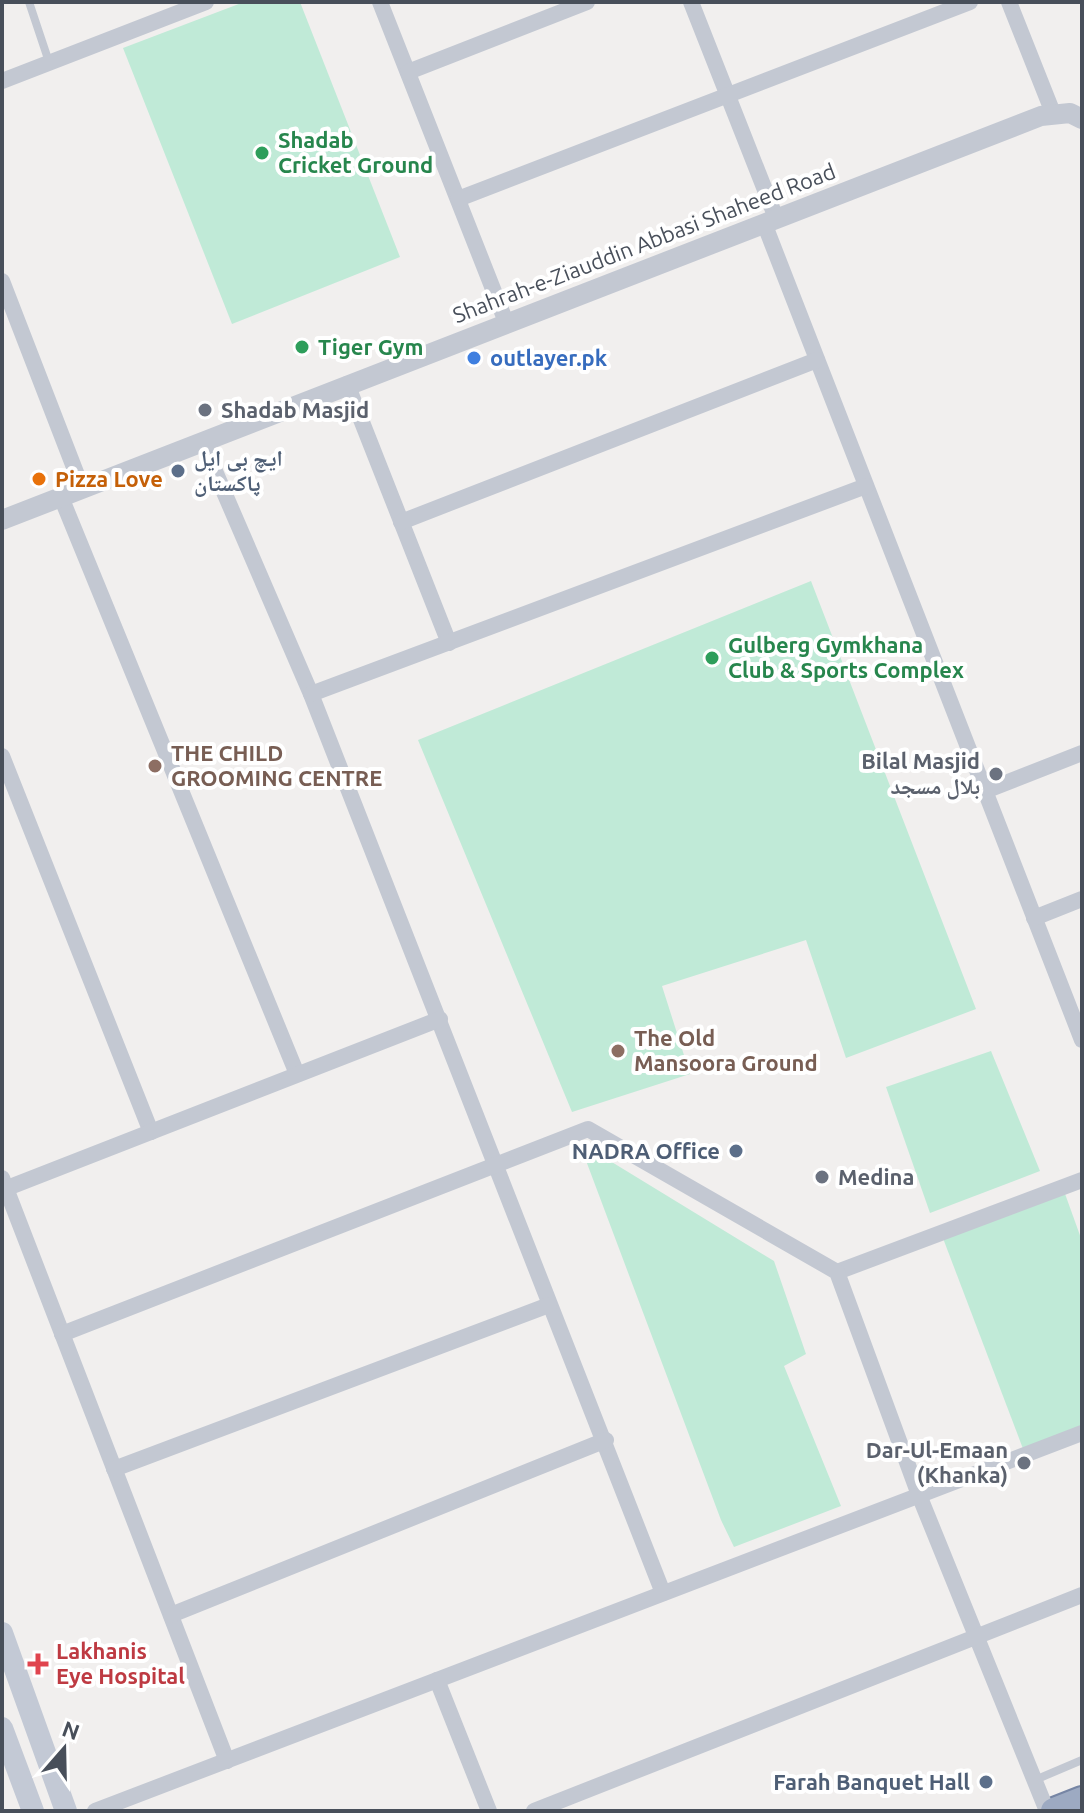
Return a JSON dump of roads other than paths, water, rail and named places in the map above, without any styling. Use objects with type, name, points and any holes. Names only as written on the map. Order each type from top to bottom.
[{"type":"highway","points":[[1054,1811],[1082,1800]]},
{"type":"main road","points":[[2,1633],[66,1811]]},
{"type":"main road","points":[[2,1728],[33,1811]]},
{"type":"street","points":[[2,81],[206,2]]},
{"type":"street","points":[[380,2],[506,322]]},
{"type":"street","points":[[408,72],[587,2]]},
{"type":"street","points":[[691,2],[727,95],[817,360],[1082,1040]]},
{"type":"street","points":[[458,199],[970,2]]},
{"type":"street","points":[[1009,2],[1053,113],[1070,113],[1082,119]]},
{"type":"street","name":"Shahrah-e-Ziauddin Abbasi Shaheed Road","points":[[2,520],[506,322],[1053,113]]},
{"type":"street","points":[[2,281],[82,488]]},
{"type":"street","points":[[401,522],[817,360]]},
{"type":"street","points":[[347,384],[449,643]]},
{"type":"street","points":[[202,441],[311,694],[497,1162],[549,1305],[606,1440],[663,1593]]},
{"type":"street","points":[[311,694],[866,486]]},
{"type":"street","points":[[61,497],[297,1074]]},
{"type":"street","points":[[985,791],[1082,753]]},
{"type":"street","points":[[2,756],[151,1132]]},
{"type":"street","points":[[1034,918],[1082,899]]},
{"type":"street","points":[[227,1761],[3,1186],[440,1019]]},
{"type":"street","points":[[62,1334],[588,1129],[837,1272],[919,1495],[1047,1811]]},
{"type":"street","points":[[837,1272],[1082,1180]]},
{"type":"street","points":[[114,1469],[549,1305]]},
{"type":"street","points":[[95,1811],[1082,1433]]},
{"type":"street","points":[[171,1615],[606,1440]]},
{"type":"street","points":[[534,1811],[1082,1595]]},
{"type":"street","points":[[437,1680],[489,1811]]},
{"type":"lane","points":[[29,2],[49,63]]},
{"type":"lane","points":[[1035,1780],[1082,1760]]},
{"type":"place","name":"Shadab Cricket Ground","points":[[262,153]]},
{"type":"place","name":"Tiger Gym","points":[[302,347]]},
{"type":"place","name":"outlayer.pk","points":[[474,358]]},
{"type":"place","name":"Shadab Masjid","points":[[205,410]]},
{"type":"place","name":"ایچ بی ایل پاکستان","points":[[178,471]]},
{"type":"place","name":"Pizza Love","points":[[39,479]]},
{"type":"place","name":"Gulberg Gymkhana Club & Sports Complex","points":[[712,658]]},
{"type":"place","name":"THE CHILD GROOMING CENTRE","points":[[155,766]]},
{"type":"place","name":"Bilal Masjid بلال مسجد","points":[[996,774]]},
{"type":"place","name":"The Old Mansoora Ground","points":[[618,1051]]},
{"type":"place","name":"NADRA Office","points":[[736,1151]]},
{"type":"place","name":"Medina","points":[[822,1177]]},
{"type":"place","name":"Dar-Ul-Emaan (Khanka)","points":[[1024,1463]]},
{"type":"place","name":"Lakhanis Eye Hospital","points":[[38,1664]]},
{"type":"place","name":"Farah Banquet Hall","points":[[986,1782]]}]
